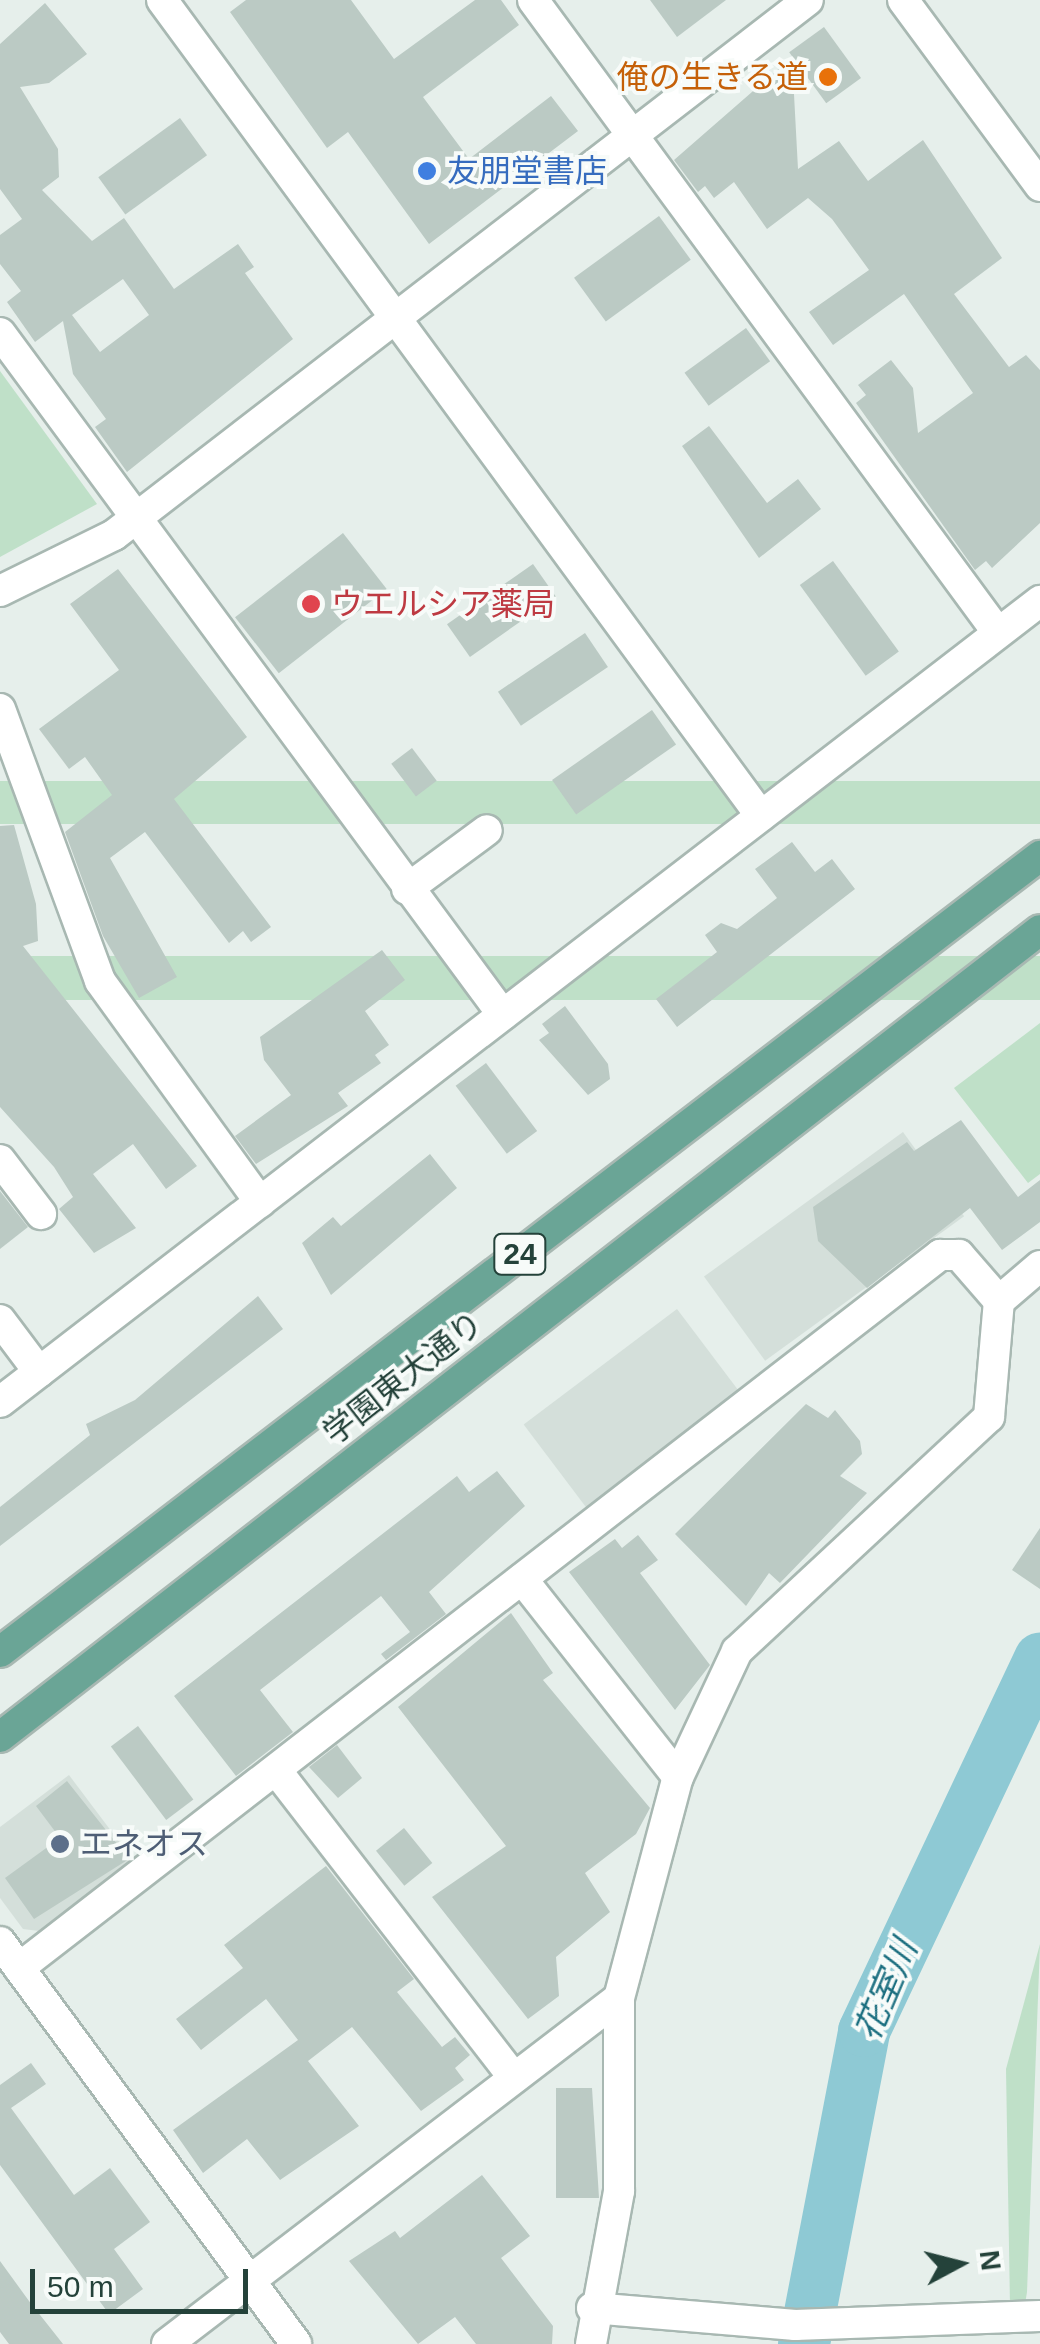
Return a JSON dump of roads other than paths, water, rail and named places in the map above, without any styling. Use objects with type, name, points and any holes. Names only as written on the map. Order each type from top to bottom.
[{"type":"main road","name":"学園東大通り","points":[[0,1652],[1040,856]]},
{"type":"main road","name":"学園東大通り","points":[[0,1737],[1040,930]]},
{"type":"street","points":[[162,0],[761,816]]},
{"type":"street","points":[[533,0],[998,633]]},
{"type":"street","points":[[0,591],[62,566],[136,519],[808,0]]},
{"type":"street","points":[[902,0],[1040,186]]},
{"type":"street","points":[[0,333],[503,1016]]},
{"type":"street","points":[[0,1402],[1040,601]]},
{"type":"street","points":[[0,710],[100,981],[260,1202]]},
{"type":"street","points":[[407,889],[487,830]]},
{"type":"street","points":[[0,1160],[41,1214]]},
{"type":"street","points":[[19,1968],[940,1256],[959,1255],[1000,1301]]},
{"type":"street","points":[[590,2344],[592,2308],[620,2191],[618,1998],[678,1778],[736,1651],[989,1417],[1000,1301],[1040,1266]]},
{"type":"street","points":[[0,1320],[39,1372]]},
{"type":"street","points":[[522,1580],[678,1778]]},
{"type":"street","points":[[276,1770],[514,2078]]},
{"type":"street","points":[[0,1942],[296,2344]]},
{"type":"street","points":[[166,2344],[618,1998]]},
{"type":"street","points":[[592,2308],[808,2325],[1040,2316]]},
{"type":"waterway","name":"花室川","points":[[804,2344],[864,2031],[1040,1659]]},
{"type":"place","name":"俺の生きる道","points":[[828,77]]},
{"type":"place","name":"友朋堂書店","points":[[427,171]]},
{"type":"place","name":"ウエルシア薬局","points":[[311,604]]},
{"type":"place","name":"エネオス","points":[[60,1844]]}]
